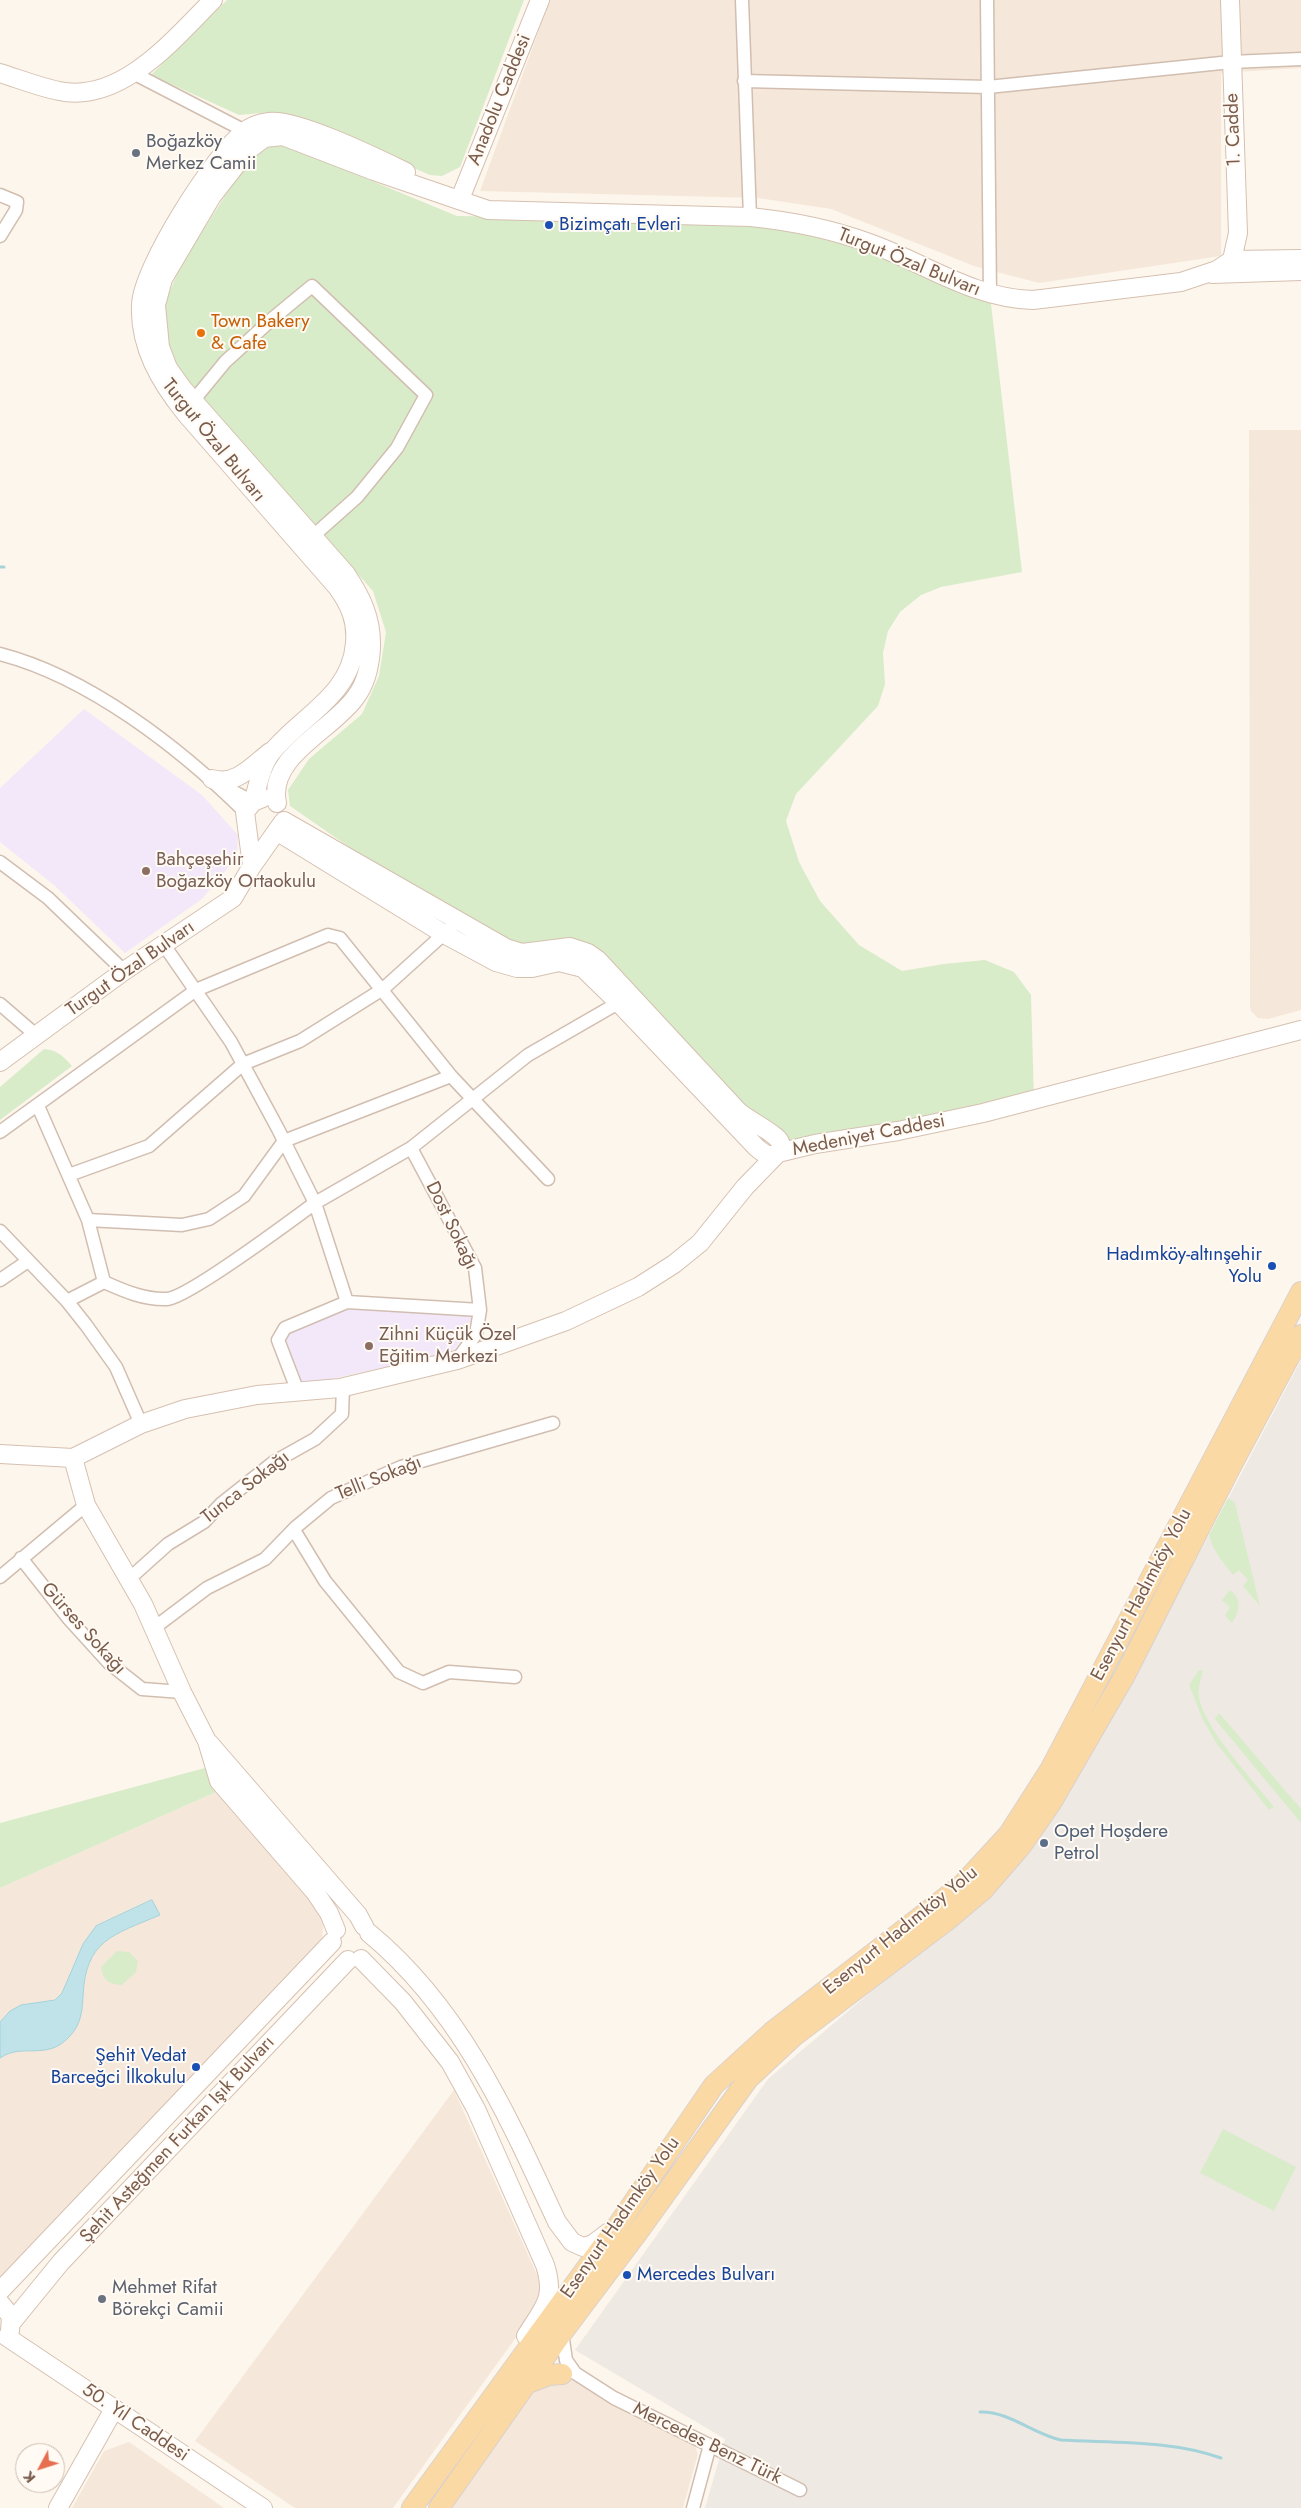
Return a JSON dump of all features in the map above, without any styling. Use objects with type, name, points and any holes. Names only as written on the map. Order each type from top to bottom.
[{"type":"main road","name":"Esenyurt Hadımköy Yolu","points":[[439,2508],[562,2333],[638,2232],[748,2079],[766,2059],[794,2036],[946,1921],[983,1890],[1021,1846],[1301,1292]]},
{"type":"main road","name":"Esenyurt Hadımköy Yolu","points":[[412,2508],[618,2225],[695,2111],[723,2076],[772,2032],[963,1884],[1009,1834],[1057,1775],[1125,1675],[1228,1470],[1301,1335]]},
{"type":"main road","points":[[528,2383],[549,2375],[562,2374]]},
{"type":"street","points":[[0,74],[59,91],[82,92],[105,87],[135,74],[166,48],[213,0]]},
{"type":"street","name":"Anadolu Caddesi","points":[[460,199],[540,0]]},
{"type":"street","points":[[742,0],[750,217]]},
{"type":"street","points":[[987,0],[990,295]]},
{"type":"street","name":"1. Cadde","points":[[1230,0],[1238,233],[1232,260]]},
{"type":"street","points":[[744,82],[988,87],[1231,62],[1301,59]]},
{"type":"street","points":[[135,74],[245,131]]},
{"type":"street","name":"Turgut Özal Bulvarı","points":[[249,807],[266,762],[274,749],[332,695],[346,678],[355,646],[354,617],[346,598],[337,587],[172,396],[149,355],[144,339],[141,319],[144,286],[169,237],[206,178],[245,131],[269,122],[293,124],[381,160],[460,199]]},
{"type":"street","name":"Turgut Özal Bulvarı","points":[[277,803],[276,784],[282,768],[355,698],[367,674],[370,657],[370,625],[360,595],[346,574],[172,376],[162,356],[156,329],[158,296],[171,262],[212,196],[238,161],[257,142],[275,136],[291,138],[374,171],[488,210],[750,217],[783,221],[869,242],[990,295],[1014,300],[1033,300],[1173,284],[1209,274],[1301,272]]},
{"type":"street","points":[[0,195],[17,202],[16,210],[0,236]]},
{"type":"street","points":[[1232,260],[1301,259]]},
{"type":"street","name":"Turgut Özal Bulvarı","points":[[1209,274],[1232,260]]},
{"type":"street","points":[[193,401],[226,362],[272,319],[312,286],[426,396],[397,448],[357,497],[312,537]]},
{"type":"street","points":[[0,654],[67,678],[94,694],[136,722],[249,807]]},
{"type":"street","points":[[212,779],[226,782],[234,780],[274,749]]},
{"type":"street","points":[[249,807],[265,798],[277,803],[281,808],[278,830]]},
{"type":"street","points":[[249,807],[246,825],[249,831],[252,866]]},
{"type":"street","points":[[278,830],[444,934],[506,965],[532,968],[559,962],[583,968],[625,998]]},
{"type":"street","points":[[249,831],[260,837],[278,830],[506,948],[522,954],[563,946],[577,948],[598,960],[625,998],[757,1148],[768,1155],[778,1153]]},
{"type":"street","name":"Turgut Özal Bulvarı","points":[[0,1062],[124,971],[233,898],[252,866],[278,830]]},
{"type":"street","points":[[0,862],[48,898],[124,971]]},
{"type":"street","points":[[69,1174],[150,1146],[243,1064],[300,1040],[383,989],[457,922]]},
{"type":"street","points":[[0,1132],[196,990],[328,935],[340,938],[452,1076],[548,1179]]},
{"type":"street","points":[[164,945],[196,990],[243,1064],[284,1141],[315,1203],[347,1302]]},
{"type":"street","points":[[67,1301],[104,1282],[133,1294],[168,1299],[192,1289],[315,1203],[412,1148],[528,1055],[625,998]]},
{"type":"street","points":[[0,1004],[37,1036]]},
{"type":"street","points":[[1222,1050],[1301,1023]]},
{"type":"street","points":[[1222,1050],[1301,1030]]},
{"type":"street","name":"Medeniyet Caddesi","points":[[73,1458],[141,1424],[184,1409],[257,1395],[343,1387],[457,1360],[566,1321],[638,1287],[674,1264],[700,1242],[745,1187],[778,1153],[815,1144],[898,1131],[983,1113],[1222,1050]]},
{"type":"street","points":[[88,1220],[182,1225],[209,1219],[244,1196],[284,1141],[452,1076]]},
{"type":"street","points":[[38,1106],[88,1220],[104,1282]]},
{"type":"street","name":"Dost Sokağı","points":[[412,1148],[475,1268],[480,1310],[476,1334],[457,1360]]},
{"type":"street","points":[[0,1231],[67,1301],[116,1367],[141,1424]]},
{"type":"street","points":[[0,1280],[28,1261]]},
{"type":"street","points":[[298,1392],[278,1340],[285,1328],[347,1302],[480,1310]]},
{"type":"street","name":"Tunca Sokağı","points":[[129,1579],[168,1544],[204,1522],[221,1504],[274,1462],[315,1439],[342,1414],[343,1387]]},
{"type":"street","name":"Telli Sokağı","points":[[154,1628],[208,1588],[265,1559],[330,1498],[401,1467],[553,1423]]},
{"type":"street","points":[[0,1454],[73,1458],[86,1505],[129,1579],[154,1628],[182,1692],[207,1741],[215,1771],[225,1790],[323,1903],[338,1954],[354,1959],[403,2002],[450,2062],[476,2109],[545,2265],[550,2283],[550,2296],[526,2337],[520,2361]]},
{"type":"street","points":[[0,1577],[86,1505]]},
{"type":"street","points":[[294,1530],[325,1581],[399,1672],[423,1683],[449,1672],[516,1676]]},
{"type":"street","name":"Gürses Sokağı","points":[[21,1558],[69,1619],[109,1662],[142,1689],[182,1692]]},
{"type":"street","points":[[207,1741],[358,1915],[367,1930],[371,1943],[370,1949],[354,1959]]},
{"type":"street","points":[[334,1936],[346,1923],[352,1922],[367,1930],[408,1970],[465,2042],[503,2105],[556,2222],[566,2236],[578,2246],[589,2246],[618,2225]]},
{"type":"street","name":"Şehit Asteğmen Furkan Işık Bulvarı","points":[[0,2291],[334,1936]]},
{"type":"street","name":"Şehit Asteğmen Furkan Işık Bulvarı","points":[[6,2334],[62,2262],[354,1959]]},
{"type":"street","points":[[0,2303],[8,2310],[6,2334]]},
{"type":"street","name":"Mercedes Benz Türk","points":[[562,2333],[566,2360],[575,2373],[614,2398],[800,2490]]},
{"type":"street","name":"50. Yıl Caddesi","points":[[6,2334],[114,2409],[263,2508]]},
{"type":"street","name":"Mercedes Benz Türk","points":[[546,2356],[562,2374],[605,2397],[614,2398]]},
{"type":"street","points":[[58,2508],[114,2409]]},
{"type":"street","points":[[693,2508],[710,2445]]},
{"type":"shaded area","points":[[550,0],[1301,0],[1301,68],[1221,73],[1221,256],[1039,283],[974,266],[831,209],[758,198],[480,191]]},
{"type":"shaded area","points":[[1249,430],[1301,430],[1301,1010],[1268,1019],[1258,1018],[1251,1011],[1250,1006]]},
{"type":"shaded area","points":[[84,709],[202,795],[238,835],[237,857],[202,899],[125,953],[54,885],[0,842],[0,788]]},
{"type":"shaded area","name":"Zihni Küçük Özel Eğitim Merkezi","points":[[347,1302],[470,1309],[471,1319],[466,1332],[453,1352],[304,1385],[293,1377],[278,1340],[285,1328]]},
{"type":"shaded area","points":[[1301,1360],[1301,2508],[705,2508],[725,2439],[575,2350],[768,2079],[1010,1874],[1077,1768],[1160,1628]]},
{"type":"shaded area","points":[[216,1792],[319,1911],[323,1926],[322,1942],[0,2281],[0,1888]]},
{"type":"shaded area","points":[[454,2090],[538,2277],[541,2291],[535,2311],[393,2508],[295,2508],[195,2441]]},
{"type":"shaded area","points":[[563,2371],[693,2440],[698,2454],[683,2508],[452,2508],[541,2378]]},
{"type":"shaded area","points":[[129,2442],[224,2508],[72,2508],[104,2451]]},
{"type":"green space","points":[[227,0],[524,0],[460,167],[442,176],[430,175],[296,117],[273,112],[239,115],[151,75]]},
{"type":"green space","points":[[270,146],[287,146],[457,216],[783,221],[990,295],[1022,572],[941,587],[921,595],[900,612],[888,631],[883,653],[885,684],[878,706],[796,794],[786,821],[799,862],[820,901],[859,945],[902,971],[985,960],[1014,972],[1031,995],[1034,1100],[815,1144],[778,1138],[632,994],[537,952],[457,922],[290,806],[288,790],[309,759],[362,714],[379,676],[386,632],[373,591],[198,395],[174,362],[165,329],[166,300],[181,265],[230,188],[252,159]]},
{"type":"green space","points":[[44,1049],[57,1052],[72,1066],[0,1120],[0,1087]]},
{"type":"green space","points":[[1228,1498],[1235,1503],[1260,1606],[1243,1586],[1248,1580],[1239,1570],[1233,1575],[1213,1546],[1209,1535]]},
{"type":"green space","points":[[1230,1590],[1238,1601],[1237,1614],[1232,1623],[1225,1616],[1230,1607],[1222,1600]]},
{"type":"green space","points":[[1199,1670],[1203,1671],[1199,1694],[1205,1715],[1222,1742],[1274,1807],[1269,1810],[1217,1744],[1203,1720],[1189,1685]]},
{"type":"green space","points":[[1219,1713],[1301,1809],[1301,1823],[1215,1719]]},
{"type":"green space","points":[[205,1768],[216,1792],[0,1888],[0,1823]]},
{"type":"green space","points":[[117,1951],[129,1952],[138,1961],[136,1972],[122,1985],[107,1981],[103,1976],[101,1967]]},
{"type":"green space","points":[[1223,2129],[1296,2167],[1274,2211],[1200,2173]]},
{"type":"water","points":[[152,1900],[160,1915],[128,1928],[105,1942],[96,1951],[89,1963],[85,1978],[80,2018],[77,2027],[70,2036],[53,2048],[17,2051],[0,2058],[0,2022],[10,2011],[21,2005],[55,2000],[62,1993],[83,1944],[96,1926]]},
{"type":"waterway","points":[[980,2412],[1001,2415],[1061,2440],[1162,2445],[1202,2452],[1221,2458]]},
{"type":"place","name":"Boğazköy Merkez Camii","points":[[136,153]]},
{"type":"place","name":"Bizimçatı Evleri","points":[[549,225]]},
{"type":"place","name":"Town Bakery & Cafe","points":[[201,333]]},
{"type":"place","name":"Bahçeşehir Boğazköy Ortaokulu","points":[[146,871]]},
{"type":"place","name":"Hadımköy-altınşehir Yolu","points":[[1272,1266]]},
{"type":"place","name":"Zihni Küçük Özel Eğitim Merkezi","points":[[369,1346]]},
{"type":"place","name":"Opet Hoşdere Petrol","points":[[1044,1843]]},
{"type":"place","name":"Şehit Vedat Barceğci İlkokulu","points":[[196,2067]]},
{"type":"place","name":"Mercedes Bulvarı","points":[[627,2275]]},
{"type":"place","name":"Mehmet Rifat Börekçi Camii","points":[[102,2299]]}]
